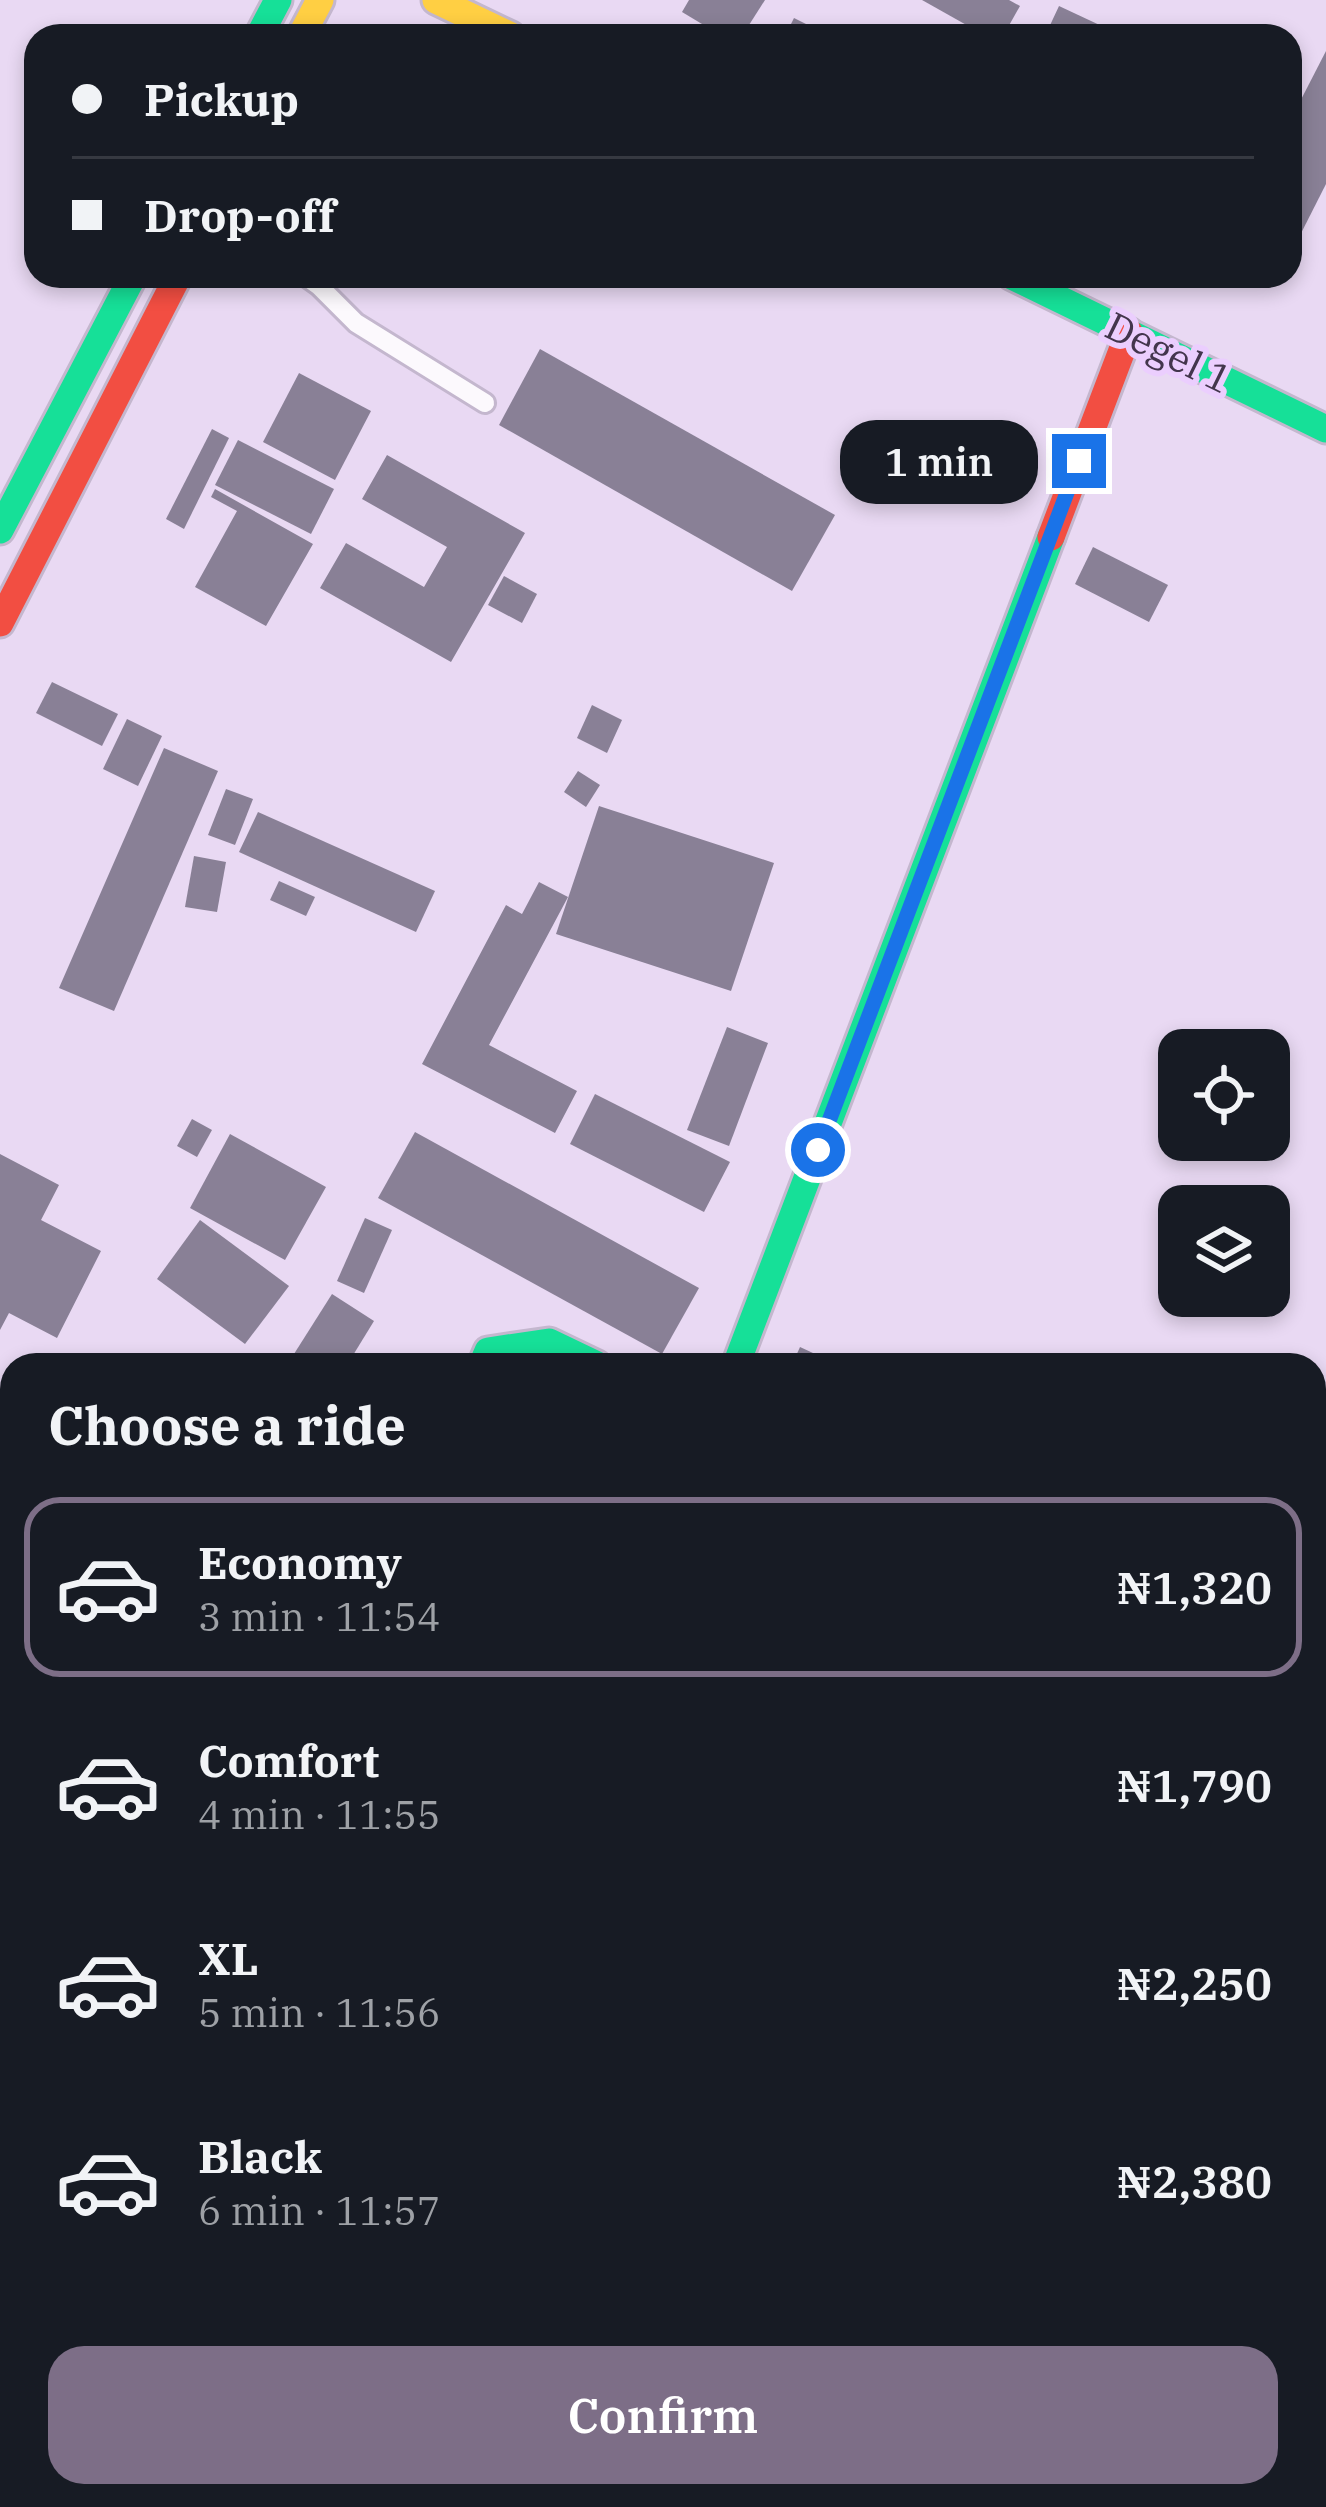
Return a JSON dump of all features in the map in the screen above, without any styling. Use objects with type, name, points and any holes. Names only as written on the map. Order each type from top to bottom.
[{"type":"street","points":[[436,0],[486,24]]},
{"type":"street","points":[[0,530],[128,288]]},
{"type":"street","points":[[0,623],[172,288]]},
{"type":"street","name":"Degel 1","points":[[1037,288],[1326,429]]},
{"type":"street","points":[[741,1353],[1129,332]]},
{"type":"street","points":[[487,1353],[549,1342],[572,1353]]},
{"type":"lane","points":[[321,288],[356,323],[485,404]]},
{"type":"building","points":[[689,0],[765,0],[750,24],[702,24],[682,12]]},
{"type":"building","points":[[922,0],[1009,0],[1020,6],[1010,24],[965,24]]},
{"type":"building","points":[[1059,6],[1097,24],[1051,24]]},
{"type":"building","points":[[1326,51],[1326,184],[1302,231],[1302,98]]},
{"type":"building","points":[[540,349],[835,515],[792,591],[499,425]]},
{"type":"building","points":[[299,373],[371,411],[335,480],[263,442]]},
{"type":"building","points":[[212,429],[229,438],[184,529],[166,519]]},
{"type":"building","points":[[238,440],[334,489],[311,534],[215,485]]},
{"type":"building","points":[[387,455],[525,533],[451,662],[320,588],[346,543],[424,587],[447,547],[362,499]]},
{"type":"building","points":[[215,489],[313,544],[266,626],[195,587],[237,511],[211,497]]},
{"type":"building","points":[[1093,547],[1168,585],[1149,622],[1075,584]]},
{"type":"building","points":[[504,576],[537,594],[522,623],[488,605]]},
{"type":"building","points":[[52,682],[118,714],[102,746],[36,713]]},
{"type":"building","points":[[592,705],[622,720],[607,753],[577,738]]},
{"type":"building","points":[[127,719],[162,736],[138,786],[103,769]]},
{"type":"building","points":[[164,748],[218,771],[114,1011],[59,988]]},
{"type":"building","points":[[578,771],[600,785],[586,807],[564,792]]},
{"type":"building","points":[[226,789],[253,799],[235,845],[208,835]]},
{"type":"building","points":[[599,806],[774,863],[731,991],[556,934]]},
{"type":"building","points":[[258,812],[435,891],[416,932],[239,852]]},
{"type":"building","points":[[194,856],[226,862],[217,912],[185,907]]},
{"type":"building","points":[[279,881],[315,897],[306,916],[270,900]]},
{"type":"building","points":[[539,882],[568,897],[489,1045],[577,1091],[555,1133],[422,1064],[506,905],[522,914]]},
{"type":"building","points":[[727,1027],[768,1043],[729,1146],[687,1130]]},
{"type":"building","points":[[595,1094],[730,1162],[704,1212],[570,1144]]},
{"type":"building","points":[[192,1119],[212,1130],[197,1157],[177,1146]]},
{"type":"building","points":[[415,1132],[699,1288],[660,1353],[378,1198]]},
{"type":"building","points":[[230,1134],[326,1187],[285,1260],[190,1208]]},
{"type":"building","points":[[0,1154],[59,1185],[41,1220],[101,1251],[57,1338],[9,1313],[0,1330]]},
{"type":"building","points":[[365,1218],[392,1230],[364,1293],[337,1281]]},
{"type":"building","points":[[200,1220],[289,1286],[245,1344],[157,1279]]},
{"type":"building","points":[[332,1294],[374,1321],[354,1353],[295,1353]]},
{"type":"traffic: fast","points":[[265,24],[278,0]]},
{"type":"traffic: fast","points":[[0,530],[127,288]]},
{"type":"traffic: fast","points":[[1037,288],[1326,429]]},
{"type":"traffic: fast","points":[[741,1353],[1051,537]]},
{"type":"traffic: fast","points":[[487,1353],[549,1342],[572,1353]]},
{"type":"traffic: slow","points":[[307,24],[320,0]]},
{"type":"traffic: slow","points":[[436,0],[486,24]]},
{"type":"traffic: jam","points":[[0,623],[172,288]]},
{"type":"traffic: jam","points":[[1051,537],[1129,332]]},
{"type":"route","points":[[818,1150],[1079,461]]}]
